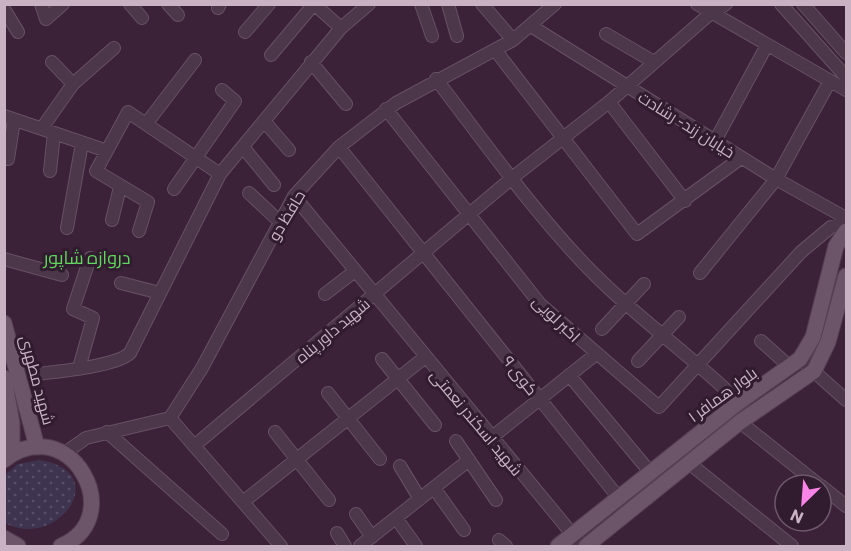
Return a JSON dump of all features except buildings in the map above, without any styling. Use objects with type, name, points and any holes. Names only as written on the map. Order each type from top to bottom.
[{"type":"main road","name":"بلوار همافر ۱","points":[[580,543],[618,497],[739,402],[795,363],[813,337],[836,246],[846,231]]},
{"type":"main road","name":"بلوار همافر ۱","points":[[558,546],[580,543],[689,463],[740,422],[814,370],[828,342],[846,276]]},
{"type":"main road","name":"شهید مطهری","points":[[4,323],[11,377],[37,447]]},
{"type":"main road","name":"شهید مطهری","points":[[8,457],[7,407],[11,377]]},
{"type":"main road","points":[[8,457],[37,447],[64,453],[84,472],[92,498],[85,525],[65,546]]},
{"type":"main road","points":[[4,538],[18,546]]},
{"type":"street","points":[[41,4],[46,19],[63,4]]},
{"type":"street","points":[[130,4],[142,18]]},
{"type":"street","points":[[168,4],[178,15]]},
{"type":"street","points":[[245,32],[269,4]]},
{"type":"street","points":[[271,56],[314,4],[341,28]]},
{"type":"street","points":[[11,377],[79,368],[126,357],[220,174],[311,62],[341,28],[369,4]]},
{"type":"street","points":[[422,4],[432,36]]},
{"type":"street","points":[[448,4],[457,36]]},
{"type":"street","points":[[482,4],[513,40]]},
{"type":"street","name":"حافظ دو","points":[[170,418],[201,368],[294,196],[339,147],[386,109],[436,79],[496,51],[513,40],[555,4]]},
{"type":"street","points":[[697,4],[846,90]]},
{"type":"street","name":"شهید داور پناه","points":[[194,446],[513,178],[609,102],[711,13],[726,4]]},
{"type":"street","points":[[781,4],[846,77]]},
{"type":"street","points":[[794,21],[805,7],[846,49]]},
{"type":"street","points":[[5,8],[18,32]]},
{"type":"street","name":"خیابان زند- رشادت","points":[[531,26],[741,158],[846,218]]},
{"type":"street","points":[[606,34],[654,62]]},
{"type":"street","points":[[715,141],[767,45]]},
{"type":"street","points":[[42,128],[74,84],[114,48]]},
{"type":"street","points":[[496,51],[637,234],[741,158]]},
{"type":"street","points":[[146,124],[195,60]]},
{"type":"street","points":[[52,62],[74,84]]},
{"type":"street","points":[[311,62],[346,104]]},
{"type":"street","points":[[436,79],[513,178],[600,280],[662,335],[700,364],[739,402]]},
{"type":"street","points":[[700,273],[776,179],[830,81]]},
{"type":"street","points":[[174,189],[236,100],[222,90]]},
{"type":"street","points":[[609,102],[685,201]]},
{"type":"street","name":"اکبر لویی","points":[[386,109],[540,304],[659,407],[700,364]]},
{"type":"street","points":[[139,231],[148,202],[120,188],[96,171],[128,112],[220,174]]},
{"type":"street","points":[[8,159],[9,118],[107,151]]},
{"type":"street","points":[[264,121],[289,150]]},
{"type":"street","points":[[50,171],[54,133]]},
{"type":"street","points":[[68,228],[82,143]]},
{"type":"street","points":[[243,147],[274,185]]},
{"type":"street","name":"کوی ۹","points":[[339,147],[618,497]]},
{"type":"street","points":[[112,220],[120,188]]},
{"type":"street","points":[[249,193],[279,222]]},
{"type":"street","name":"شهید اسکندر نعمتی","points":[[294,196],[424,358],[580,543]]},
{"type":"street","points":[[700,364],[801,252],[831,227],[846,224]]},
{"type":"street","points":[[79,368],[93,318],[73,309],[90,258]]},
{"type":"street","points":[[4,259],[62,275]]},
{"type":"street","points":[[326,294],[355,271]]},
{"type":"street","points":[[121,283],[160,294]]},
{"type":"street","points":[[602,329],[644,284]]},
{"type":"street","points":[[638,361],[679,317]]},
{"type":"street","points":[[761,341],[795,363],[814,370],[846,400]]},
{"type":"street","points":[[491,438],[596,354]]},
{"type":"street","points":[[243,502],[424,358]]},
{"type":"street","points":[[382,359],[435,426]]},
{"type":"street","points":[[569,375],[650,472]]},
{"type":"street","points":[[328,393],[380,459]]},
{"type":"street","points":[[64,453],[86,438],[170,418],[281,546]]},
{"type":"street","points":[[740,422],[804,473]]},
{"type":"street","points":[[107,432],[222,534]]},
{"type":"street","points":[[276,432],[329,500]]},
{"type":"street","points":[[456,441],[496,500]]},
{"type":"street","points":[[360,546],[469,460]]},
{"type":"street","points":[[689,463],[792,546]]},
{"type":"street","points":[[400,466],[420,499]]},
{"type":"street","points":[[434,488],[464,530]]},
{"type":"street","points":[[833,496],[846,506]]},
{"type":"street","points":[[356,514],[372,537]]},
{"type":"street","points":[[396,518],[417,546]]},
{"type":"street","points":[[337,533],[345,546]]},
{"type":"shaded area","points":[[40,460],[62,468],[73,479],[75,493],[70,507],[58,519],[43,527],[24,529],[5,523],[5,475],[18,464]]},
{"type":"district","name":"دروازه شاپور","points":[[87,257]]}]
